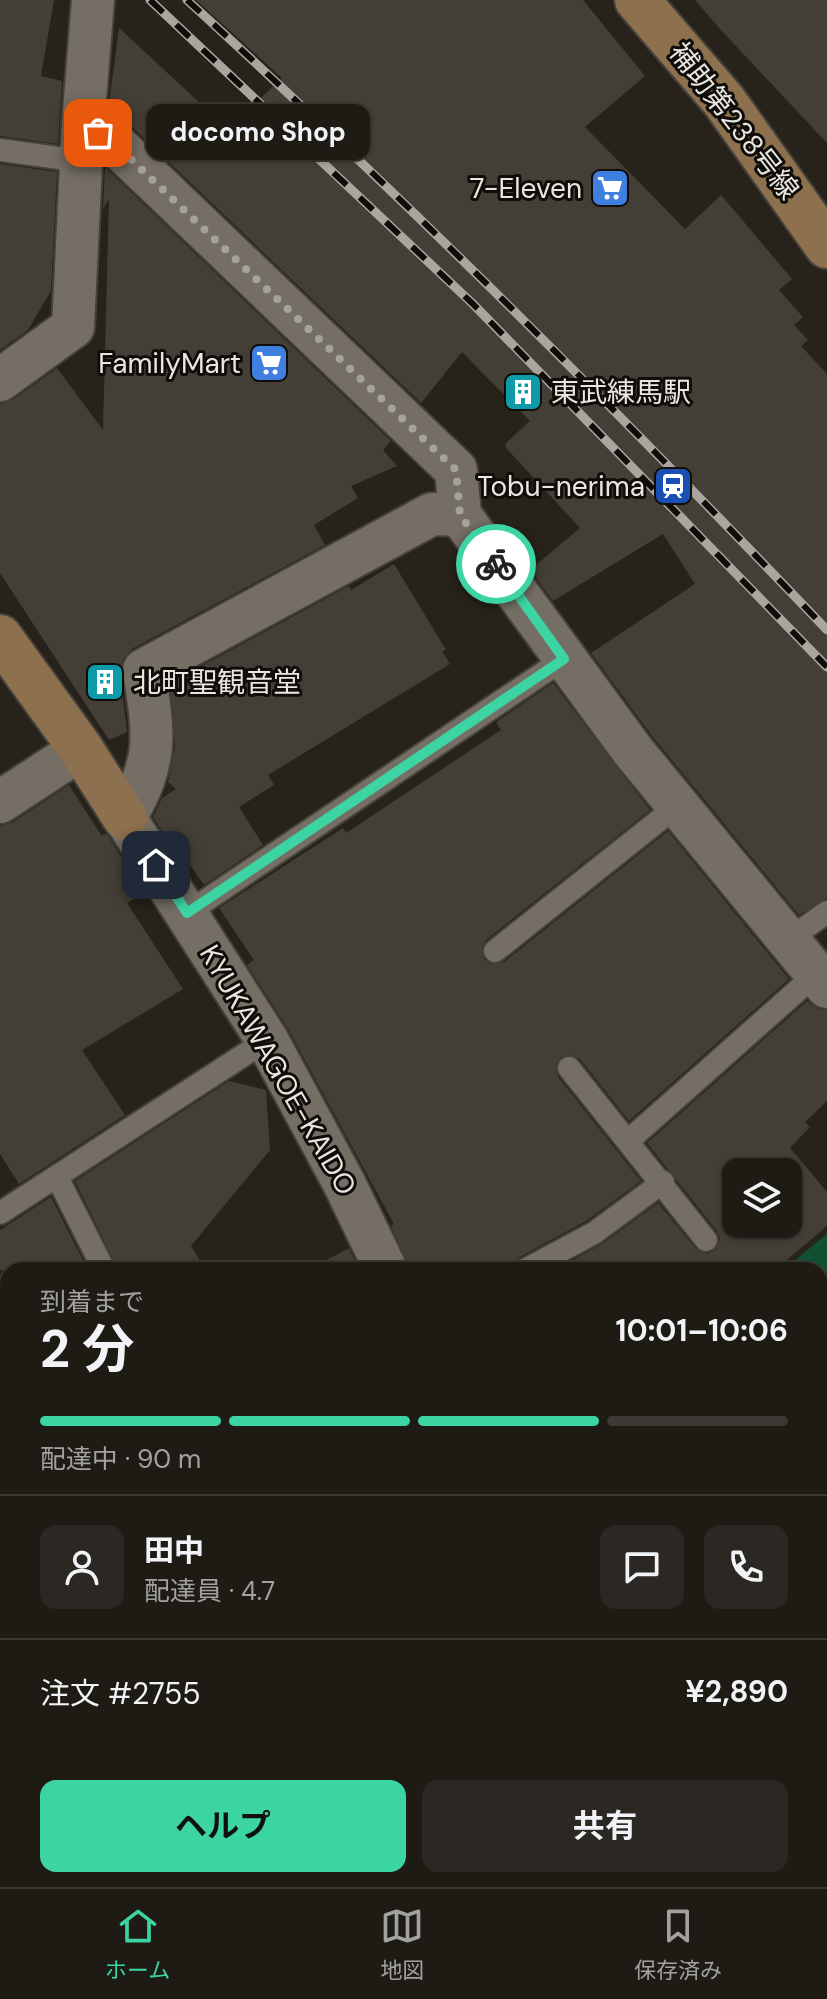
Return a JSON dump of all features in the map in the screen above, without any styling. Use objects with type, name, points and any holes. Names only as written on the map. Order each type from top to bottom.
[{"type":"street","points":[[0,380],[73,327],[93,0]]},
{"type":"street","name":"補助第238号線","points":[[637,0],[724,101],[827,246]]},
{"type":"street","points":[[82,143],[113,142],[456,470],[460,515],[564,659],[677,806],[821,981]]},
{"type":"street","points":[[125,818],[146,781],[154,738],[144,670],[432,514],[460,515]]},
{"type":"street","name":"KYUKAWAGOE-KAIDO","points":[[0,637],[81,749],[267,1040],[344,1183],[382,1262]]},
{"type":"street","points":[[0,802],[81,749]]},
{"type":"street","points":[[0,1836],[0,1849]]},
{"type":"lane","points":[[0,150],[82,143]]},
{"type":"lane","points":[[187,913],[564,659]]},
{"type":"lane","points":[[495,951],[677,806]]},
{"type":"lane","points":[[788,940],[827,912]]},
{"type":"lane","points":[[628,1141],[821,981]]},
{"type":"lane","points":[[0,1213],[267,1040]]},
{"type":"lane","points":[[569,1068],[663,1182],[706,1240]]},
{"type":"lane","points":[[57,1177],[100,1262]]},
{"type":"lane","points":[[540,1262],[594,1233],[663,1182]]},
{"type":"green space","points":[[827,1234],[827,1262],[793,1262]]},
{"type":"building","points":[[0,0],[54,0],[41,76],[62,81],[58,144],[0,136]]},
{"type":"building","points":[[196,0],[583,0],[645,76],[585,127],[685,229],[721,195],[792,279],[779,290],[803,317],[794,325],[808,340],[801,346],[827,374],[827,898],[799,915],[652,736],[591,653],[695,584],[663,534],[553,601],[530,570],[580,528],[507,449],[505,444],[530,421],[462,352],[421,403],[130,125],[108,111],[119,28],[228,129],[282,78]]},
{"type":"building","points":[[695,0],[827,0],[827,143],[720,29]]},
{"type":"building","points":[[0,164],[57,172],[51,291],[28,330],[0,350]]},
{"type":"building","points":[[105,167],[391,441],[383,450],[397,466],[351,486],[358,498],[314,525],[325,545],[132,649],[123,659],[120,673],[127,732],[109,740],[0,573],[0,404],[14,399],[57,368],[103,430],[109,199],[103,209]]},
{"type":"building","points":[[394,564],[446,650],[442,651],[450,664],[268,775],[274,785],[239,807],[263,845],[204,885],[190,865],[185,868],[153,817],[162,798],[176,789],[168,782],[175,747],[170,683],[349,586],[351,590]]},
{"type":"building","points":[[553,683],[650,810],[486,940],[482,947],[484,959],[491,964],[504,962],[668,831],[789,979],[629,1121],[580,1059],[573,1055],[561,1057],[556,1064],[558,1077],[641,1181],[586,1221],[516,1262],[407,1262],[391,1226],[394,1224],[288,1029],[247,965],[254,960],[219,908],[343,828],[346,833],[501,730],[496,722]]},
{"type":"building","points":[[69,785],[101,835],[107,834],[144,893],[127,903],[183,989],[82,1050],[125,1115],[19,1184],[0,1154],[0,826],[13,822]]},
{"type":"building","points":[[807,1001],[818,1009],[827,1010],[827,1101],[805,1122],[810,1127],[790,1148],[798,1158],[722,1158],[722,1238],[802,1238],[802,1162],[827,1192],[827,1226],[784,1262],[569,1262],[602,1244],[658,1203],[696,1249],[707,1254],[715,1250],[720,1239],[717,1231],[647,1143]]},
{"type":"building","points":[[229,1081],[266,1090],[270,1150],[191,1246],[201,1262],[114,1262],[75,1181]]},
{"type":"building","points":[[51,1197],[84,1262],[0,1262],[0,1230]]},
{"type":"building","points":[[349,1248],[355,1262],[323,1262]]},
{"type":"railway","points":[[150,0],[473,304],[827,667]]},
{"type":"railway","points":[[187,0],[352,153],[513,309],[827,630]]},
{"type":"way so far","points":[[98,133],[113,142],[456,470],[460,515],[496,564]]},
{"type":"place","name":"docomo Shop","points":[[98,133]]},
{"type":"place","name":"7-Eleven","points":[[610,188]]},
{"type":"place","name":"FamilyMart","points":[[269,363]]},
{"type":"place","name":"東武練馬駅","points":[[523,392]]},
{"type":"place","name":"Tobu-nerima","points":[[673,486]]},
{"type":"place","name":"北町聖観音堂","points":[[105,682]]},
{"type":"route","points":[[156,865],[187,913],[564,659],[496,564]]}]
